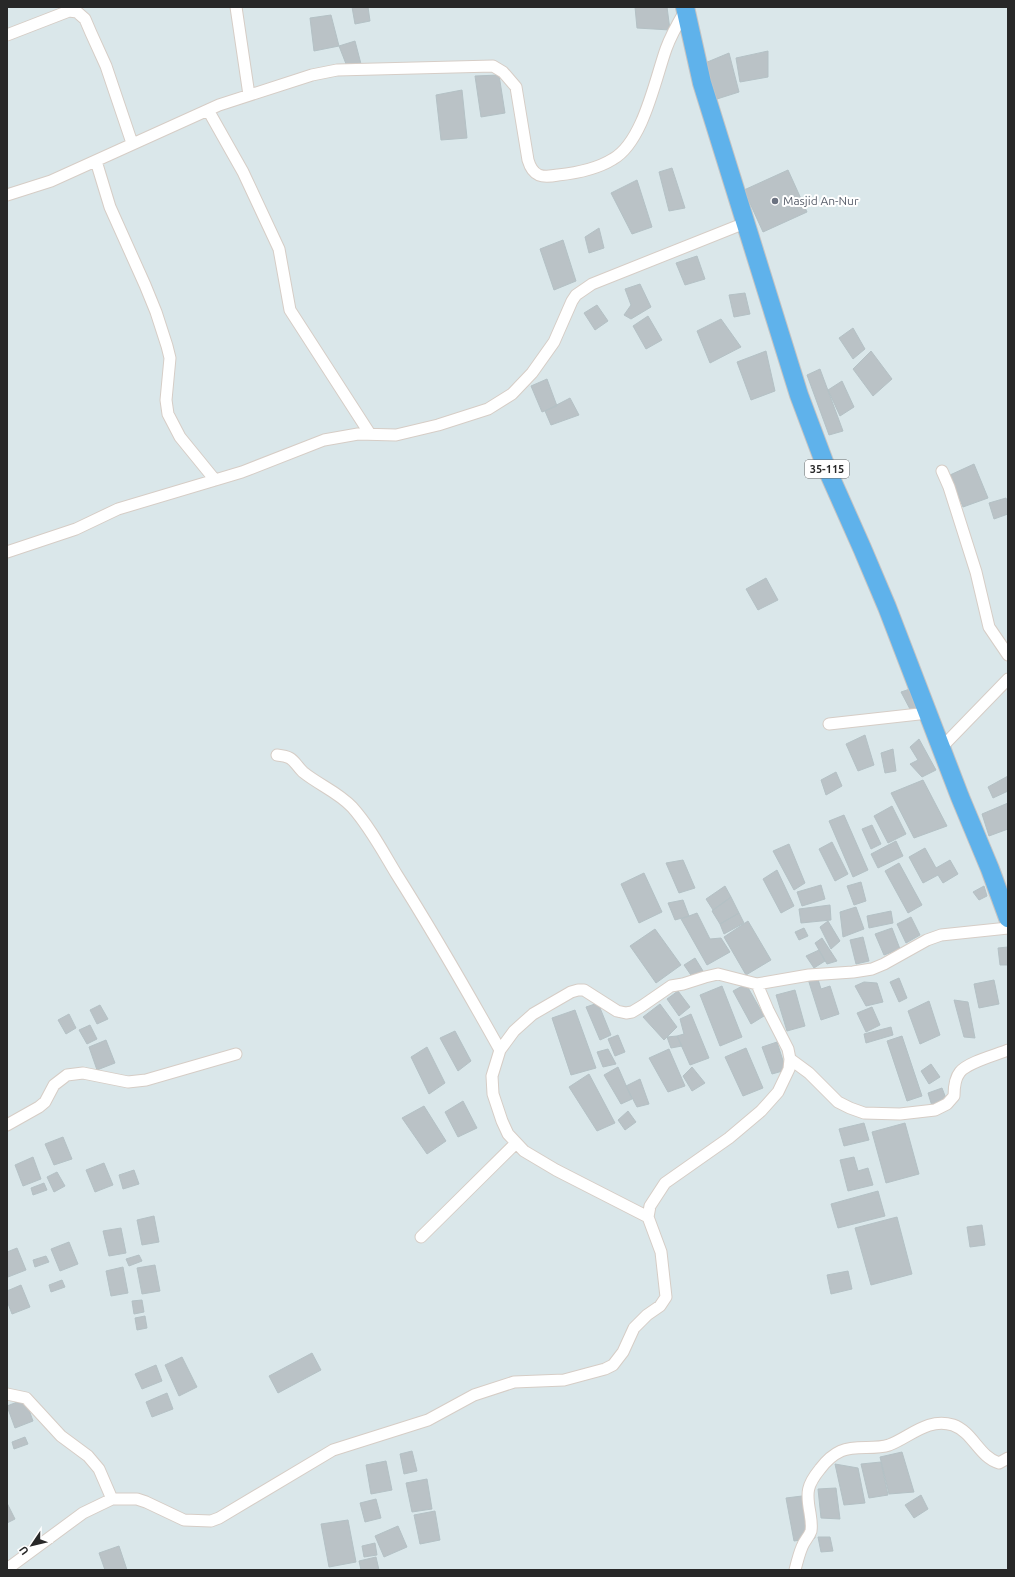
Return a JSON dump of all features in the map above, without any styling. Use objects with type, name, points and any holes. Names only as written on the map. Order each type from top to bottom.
[{"type":"main road","name":"35-115","points":[[685,9],[702,82],[805,413],[826,467],[885,601],[1008,918]]},
{"type":"street","points":[[236,7],[248,94]]},
{"type":"street","points":[[7,195],[51,181],[132,143],[248,94],[312,75],[337,70],[493,66],[503,72],[516,87],[530,168],[541,177],[570,174],[594,168],[614,159],[631,141],[639,127],[647,107],[666,49],[685,9]]},
{"type":"street","points":[[7,35],[68,10],[77,12],[85,19],[106,66],[132,143]]},
{"type":"street","points":[[208,110],[243,172],[279,250],[290,310],[370,434]]},
{"type":"street","points":[[96,161],[110,207],[145,284],[167,346],[170,358],[166,400],[168,414],[180,437],[215,480]]},
{"type":"street","points":[[7,552],[76,529],[118,508],[265,464],[324,440],[358,434],[396,435],[475,414],[500,402],[512,394],[522,384],[545,356],[554,342],[572,301],[582,290],[606,278],[745,223]]},
{"type":"street","points":[[942,471],[949,487],[976,572],[989,627],[1008,655]]},
{"type":"street","points":[[941,748],[1008,679]]},
{"type":"street","points":[[829,724],[928,713]]},
{"type":"street","points":[[277,755],[287,756],[295,761],[303,771],[342,797],[353,808],[369,830],[425,920],[500,1050]]},
{"type":"street","points":[[648,1217],[556,1170],[524,1150],[508,1134],[493,1094],[492,1076],[500,1050],[514,1031],[533,1014],[571,992],[578,990],[584,990],[617,1010],[626,1013],[632,1012],[642,1006],[671,986],[718,974],[757,984],[809,974],[853,972],[872,969],[902,955],[927,940],[941,935],[1008,928]]},
{"type":"street","points":[[7,1569],[83,1513],[112,1499],[137,1499],[184,1520],[211,1521],[219,1518],[333,1450],[428,1420],[474,1395],[514,1382],[564,1380],[605,1370],[613,1365],[623,1352],[634,1328],[647,1315],[660,1306],[666,1297],[661,1252],[648,1217],[650,1206],[665,1183],[738,1131],[766,1106],[778,1092],[789,1069],[790,1058],[788,1049],[768,1010],[757,984]]},
{"type":"street","points":[[790,1058],[809,1073],[838,1102],[864,1113],[900,1114],[935,1110],[947,1104],[954,1096],[954,1090],[959,1073],[965,1067],[1008,1050]]},
{"type":"street","points":[[7,1125],[39,1107],[45,1102],[54,1085],[67,1075],[83,1073],[128,1082],[146,1080],[236,1054]]},
{"type":"street","points":[[421,1237],[516,1143]]},
{"type":"street","points":[[7,1394],[26,1398],[61,1436],[88,1456],[99,1469],[112,1499]]},
{"type":"street","points":[[796,1570],[802,1546],[811,1529],[807,1490],[812,1479],[832,1455],[852,1448],[887,1445],[920,1427],[945,1424],[954,1426],[964,1431],[981,1451],[992,1461],[999,1463],[1008,1458]]},
{"type":"building","points":[[352,7],[368,7],[370,21],[355,24]]},
{"type":"building","points":[[635,7],[667,7],[670,30],[637,28]]},
{"type":"building","points":[[331,15],[339,46],[314,51],[310,18]]},
{"type":"building","points":[[355,41],[361,64],[348,69],[339,46]]},
{"type":"building","points":[[768,51],[768,77],[740,82],[736,58]]},
{"type":"building","points":[[729,53],[739,92],[717,99],[705,63]]},
{"type":"building","points":[[499,75],[505,113],[481,117],[475,76]]},
{"type":"building","points":[[462,90],[467,138],[441,140],[436,95]]},
{"type":"building","points":[[672,168],[685,208],[669,211],[659,172]]},
{"type":"building","name":"Masjid An-Nur","points":[[788,170],[807,212],[763,232],[744,190]]},
{"type":"building","points":[[637,180],[652,227],[632,234],[611,193]]},
{"type":"building","points":[[599,228],[604,248],[589,253],[585,237]]},
{"type":"building","points":[[563,240],[576,281],[554,290],[540,249]]},
{"type":"building","points":[[697,256],[705,279],[685,285],[676,263]]},
{"type":"building","points":[[640,284],[651,307],[631,319],[624,315],[631,305],[625,289]]},
{"type":"building","points":[[745,293],[750,314],[734,317],[729,295]]},
{"type":"building","points":[[597,305],[608,321],[595,330],[584,313]]},
{"type":"building","points":[[648,316],[662,340],[646,349],[633,326]]},
{"type":"building","points":[[721,319],[741,347],[710,363],[697,331]]},
{"type":"building","points":[[853,328],[865,349],[853,359],[839,338]]},
{"type":"building","points":[[766,351],[775,391],[751,400],[737,362]]},
{"type":"building","points":[[871,351],[892,379],[873,396],[853,369]]},
{"type":"building","points":[[820,369],[843,431],[829,435],[807,375]]},
{"type":"building","points":[[547,379],[557,406],[542,412],[531,386]]},
{"type":"building","points":[[842,381],[854,407],[840,416],[828,390]]},
{"type":"building","points":[[570,398],[579,415],[551,425],[545,411]]},
{"type":"building","points":[[974,464],[988,498],[963,507],[950,475]]},
{"type":"building","points":[[1006,498],[1008,504],[1008,514],[994,519],[989,503]]},
{"type":"building","points":[[766,578],[778,600],[758,610],[746,589]]},
{"type":"building","points":[[910,689],[917,711],[911,711],[901,692]]},
{"type":"building","points":[[865,735],[874,765],[858,771],[846,744]]},
{"type":"building","points":[[919,739],[936,770],[922,777],[910,764],[918,760],[910,747]]},
{"type":"building","points":[[893,749],[896,771],[885,773],[881,753]]},
{"type":"building","points":[[836,772],[842,786],[826,795],[821,780]]},
{"type":"building","points":[[1008,776],[1008,791],[993,798],[988,787]]},
{"type":"building","points":[[923,780],[947,826],[914,838],[891,793]]},
{"type":"building","points":[[1008,803],[1008,829],[989,836],[982,814]]},
{"type":"building","points":[[892,806],[906,834],[888,843],[874,816]]},
{"type":"building","points":[[844,815],[868,870],[853,877],[829,821]]},
{"type":"building","points":[[872,825],[881,844],[871,849],[862,829]]},
{"type":"building","points":[[896,841],[903,856],[878,868],[871,854]]},
{"type":"building","points":[[832,842],[848,874],[835,881],[819,849]]},
{"type":"building","points":[[789,844],[805,883],[794,890],[773,851]]},
{"type":"building","points":[[925,848],[936,868],[950,860],[958,874],[943,883],[938,875],[923,883],[909,857]]},
{"type":"building","points":[[683,860],[695,888],[679,893],[666,863]]},
{"type":"building","points":[[899,863],[922,905],[908,913],[885,871]]},
{"type":"building","points":[[777,870],[794,906],[781,913],[763,879]]},
{"type":"building","points":[[644,873],[662,912],[639,923],[621,884]]},
{"type":"building","points":[[861,882],[866,901],[854,905],[847,886]]},
{"type":"building","points":[[821,885],[825,899],[802,906],[797,892]]},
{"type":"building","points":[[725,886],[731,897],[713,910],[706,899]]},
{"type":"building","points":[[984,886],[987,896],[979,900],[973,892]]},
{"type":"building","points":[[731,897],[739,913],[720,924],[712,911]]},
{"type":"building","points":[[683,900],[689,916],[675,920],[668,903]]},
{"type":"building","points":[[830,905],[831,920],[801,923],[799,909]]},
{"type":"building","points":[[856,907],[864,929],[843,937],[840,912]]},
{"type":"building","points":[[891,911],[893,923],[869,928],[867,916]]},
{"type":"building","points":[[697,913],[710,939],[721,938],[730,952],[707,965],[681,919]]},
{"type":"building","points":[[739,913],[744,923],[724,934],[720,924]]},
{"type":"building","points":[[911,917],[920,935],[906,943],[897,924]]},
{"type":"building","points":[[748,921],[771,960],[746,975],[724,937]]},
{"type":"building","points":[[828,921],[840,941],[831,949],[820,927]]},
{"type":"building","points":[[804,928],[808,936],[799,940],[795,932]]},
{"type":"building","points":[[892,928],[900,949],[884,955],[875,934]]},
{"type":"building","points":[[655,929],[681,965],[656,983],[630,946]]},
{"type":"building","points":[[863,937],[869,961],[856,964],[850,940]]},
{"type":"building","points":[[822,938],[837,961],[827,964],[815,943]]},
{"type":"building","points":[[1008,947],[1008,965],[1000,965],[998,948]]},
{"type":"building","points":[[819,950],[825,961],[814,968],[806,956]]},
{"type":"building","points":[[695,958],[703,971],[693,978],[684,965]]},
{"type":"building","points":[[817,976],[821,989],[830,986],[839,1014],[821,1020],[808,979]]},
{"type":"building","points":[[899,978],[907,998],[899,1002],[890,982]]},
{"type":"building","points":[[994,980],[999,1004],[979,1008],[974,984]]},
{"type":"building","points":[[864,982],[877,983],[883,1002],[866,1006],[855,986]]},
{"type":"building","points":[[746,984],[764,1016],[751,1024],[733,991]]},
{"type":"building","points":[[722,986],[742,1037],[720,1046],[700,995]]},
{"type":"building","points":[[795,990],[805,1026],[787,1031],[776,995]]},
{"type":"building","points":[[678,991],[690,1007],[679,1016],[667,999]]},
{"type":"building","points":[[954,1000],[968,1002],[975,1038],[964,1037]]},
{"type":"building","points":[[929,1001],[940,1035],[920,1044],[908,1011]]},
{"type":"building","points":[[598,1003],[611,1035],[600,1040],[586,1007]]},
{"type":"building","points":[[660,1004],[677,1027],[664,1040],[643,1017]]},
{"type":"building","points":[[100,1005],[108,1019],[97,1024],[90,1010]]},
{"type":"building","points":[[872,1007],[880,1025],[866,1032],[857,1013]]},
{"type":"building","points":[[575,1010],[596,1068],[571,1075],[552,1018]]},
{"type":"building","points":[[69,1014],[76,1028],[66,1034],[58,1020]]},
{"type":"building","points":[[691,1014],[709,1058],[690,1065],[677,1036],[684,1034],[680,1019]]},
{"type":"building","points":[[90,1025],[97,1039],[87,1044],[79,1030]]},
{"type":"building","points":[[891,1027],[893,1035],[866,1043],[864,1034]]},
{"type":"building","points":[[455,1031],[471,1061],[458,1071],[440,1038]]},
{"type":"building","points":[[618,1035],[625,1052],[615,1056],[608,1039]]},
{"type":"building","points":[[677,1036],[682,1046],[671,1048],[667,1037]]},
{"type":"building","points":[[902,1036],[922,1096],[907,1101],[887,1041]]},
{"type":"building","points":[[106,1040],[115,1063],[97,1070],[89,1047]]},
{"type":"building","points":[[777,1042],[786,1070],[772,1074],[762,1047]]},
{"type":"building","points":[[427,1047],[445,1083],[429,1094],[411,1057]]},
{"type":"building","points":[[746,1048],[763,1088],[743,1096],[725,1057]]},
{"type":"building","points":[[608,1049],[616,1064],[603,1067],[597,1052]]},
{"type":"building","points":[[669,1049],[685,1086],[668,1092],[649,1058]]},
{"type":"building","points":[[931,1064],[940,1077],[929,1084],[921,1071]]},
{"type":"building","points":[[618,1067],[632,1099],[621,1104],[604,1075]]},
{"type":"building","points":[[692,1067],[705,1083],[692,1091],[683,1076]]},
{"type":"building","points":[[589,1074],[615,1123],[597,1131],[569,1087]]},
{"type":"building","points":[[640,1079],[649,1104],[637,1107],[626,1086]]},
{"type":"building","points":[[942,1088],[947,1101],[932,1106],[928,1093]]},
{"type":"building","points":[[463,1101],[477,1128],[458,1137],[445,1112]]},
{"type":"building","points":[[424,1106],[446,1141],[427,1154],[402,1118]]},
{"type":"building","points":[[628,1111],[636,1122],[625,1130],[618,1120]]},
{"type":"building","points":[[864,1123],[869,1140],[844,1146],[839,1129]]},
{"type":"building","points":[[905,1123],[919,1174],[886,1183],[872,1132]]},
{"type":"building","points":[[63,1137],[72,1159],[54,1165],[45,1144]]},
{"type":"building","points":[[33,1157],[41,1179],[23,1186],[15,1165]]},
{"type":"building","points":[[854,1157],[858,1171],[868,1168],[873,1185],[848,1191],[840,1160]]},
{"type":"building","points":[[104,1163],[113,1185],[95,1192],[86,1170]]},
{"type":"building","points":[[134,1170],[139,1184],[123,1189],[119,1175]]},
{"type":"building","points":[[57,1172],[65,1186],[54,1192],[47,1177]]},
{"type":"building","points":[[44,1183],[47,1190],[33,1195],[31,1188]]},
{"type":"building","points":[[878,1191],[885,1216],[838,1228],[831,1204]]},
{"type":"building","points":[[154,1216],[159,1242],[142,1245],[137,1220]]},
{"type":"building","points":[[897,1217],[912,1274],[871,1285],[855,1228]]},
{"type":"building","points":[[982,1225],[985,1245],[970,1247],[967,1227]]},
{"type":"building","points":[[121,1228],[126,1253],[109,1256],[103,1231]]},
{"type":"building","points":[[69,1242],[78,1264],[60,1271],[51,1249]]},
{"type":"building","points":[[17,1248],[26,1270],[8,1277],[7,1252]]},
{"type":"building","points":[[139,1255],[142,1261],[129,1266],[126,1259]]},
{"type":"building","points":[[46,1256],[49,1262],[35,1267],[33,1260]]},
{"type":"building","points":[[155,1265],[160,1291],[142,1294],[137,1268]]},
{"type":"building","points":[[123,1267],[128,1293],[111,1296],[106,1271]]},
{"type":"building","points":[[848,1271],[852,1289],[831,1294],[827,1275]]},
{"type":"building","points":[[62,1280],[65,1287],[51,1292],[49,1285]]},
{"type":"building","points":[[21,1285],[30,1307],[12,1314],[7,1301],[7,1291]]},
{"type":"building","points":[[142,1300],[144,1312],[134,1314],[132,1301]]},
{"type":"building","points":[[145,1316],[147,1328],[137,1330],[135,1318]]},
{"type":"building","points":[[312,1353],[321,1370],[278,1393],[269,1376]]},
{"type":"building","points":[[182,1357],[197,1387],[179,1396],[165,1365]]},
{"type":"building","points":[[156,1365],[162,1381],[142,1389],[135,1374]]},
{"type":"building","points":[[167,1393],[173,1409],[152,1417],[146,1402]]},
{"type":"building","points":[[25,1399],[33,1421],[15,1428],[7,1406]]},
{"type":"building","points":[[25,1437],[28,1444],[14,1449],[12,1442]]},
{"type":"building","points":[[412,1451],[417,1471],[404,1474],[400,1454]]},
{"type":"building","points":[[902,1452],[914,1492],[889,1494],[880,1457]]},
{"type":"building","points":[[386,1461],[392,1490],[371,1494],[366,1465]]},
{"type":"building","points":[[881,1462],[888,1495],[869,1498],[861,1464]]},
{"type":"building","points":[[835,1464],[858,1468],[865,1503],[844,1505]]},
{"type":"building","points":[[427,1479],[432,1509],[412,1512],[406,1483]]},
{"type":"building","points":[[836,1488],[840,1519],[821,1518],[818,1489]]},
{"type":"building","points":[[810,1495],[815,1538],[794,1541],[786,1498]]},
{"type":"building","points":[[921,1495],[928,1509],[914,1518],[905,1505]]},
{"type":"building","points":[[376,1499],[381,1518],[365,1522],[360,1503]]},
{"type":"building","points":[[7,1503],[15,1519],[7,1523]]},
{"type":"building","points":[[435,1511],[440,1540],[420,1544],[414,1515]]},
{"type":"building","points":[[348,1520],[356,1562],[329,1567],[321,1524]]},
{"type":"building","points":[[398,1526],[407,1547],[384,1557],[375,1536]]},
{"type":"building","points":[[818,1537],[830,1537],[833,1551],[821,1552]]},
{"type":"building","points":[[375,1543],[377,1555],[364,1557],[362,1546]]},
{"type":"building","points":[[119,1546],[127,1570],[105,1570],[99,1553]]},
{"type":"building","points":[[376,1557],[379,1570],[361,1570],[359,1561]]},
{"type":"place","name":"Masjid An-Nur","points":[[775,201]]}]
